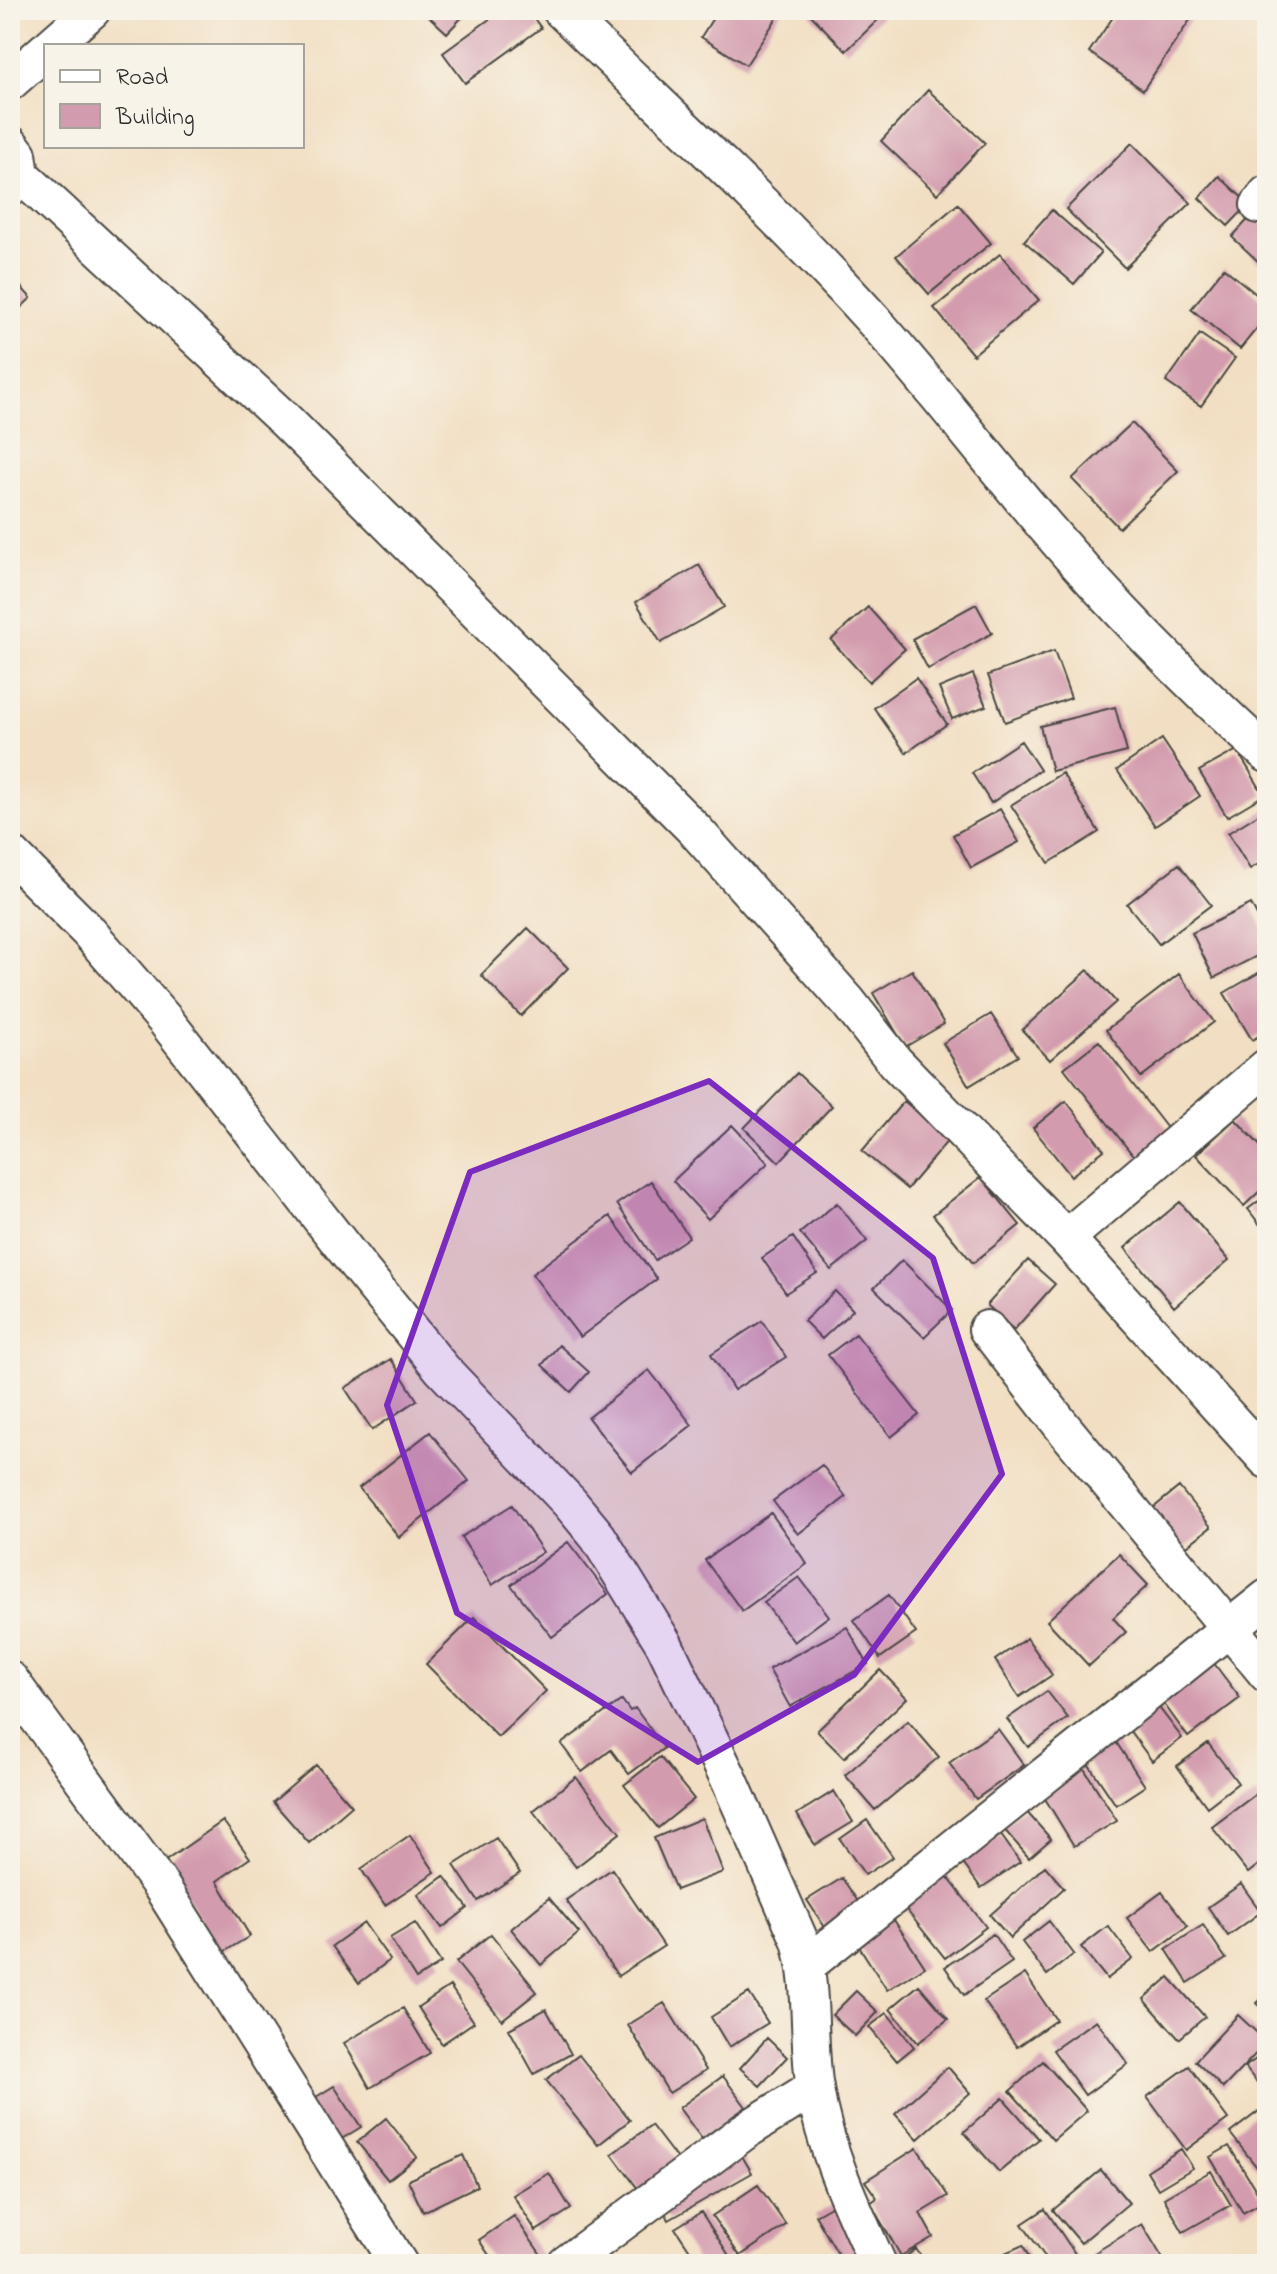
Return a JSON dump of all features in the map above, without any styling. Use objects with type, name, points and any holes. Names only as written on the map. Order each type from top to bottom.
[{"type":"street","points":[[53,44],[92,10]]},
{"type":"street","points":[[561,10],[818,260],[937,393],[1043,524],[1130,622],[1267,754]]},
{"type":"street","points":[[10,82],[44,52]]},
{"type":"street","points":[[14,169],[286,421],[695,830],[848,1002],[895,1062],[1066,1238],[1267,1460]]},
{"type":"street","points":[[10,853],[87,930],[165,1020],[433,1358],[570,1503],[598,1537],[664,1644],[728,1777],[800,1941],[807,1965],[815,2087],[824,2130],[843,2188],[878,2264]]},
{"type":"street","points":[[1066,1238],[1267,1067]]},
{"type":"street","points":[[987,1329],[1062,1426],[1267,1674]]},
{"type":"street","points":[[807,1965],[1267,1598]]},
{"type":"street","points":[[10,1680],[161,1886],[399,2264]]},
{"type":"street","points":[[566,2264],[745,2131],[815,2087]]},
{"type":"highlighted area","points":[[709,1081],[933,1258],[1002,1474],[854,1675],[698,1762],[457,1613],[387,1405],[470,1172]]},
{"type":"building","points":[[422,10],[469,10],[447,33]]},
{"type":"building","points":[[502,10],[528,10],[541,28],[465,83],[443,53]]},
{"type":"building","points":[[718,10],[782,10],[746,65],[701,37]]},
{"type":"building","points":[[806,10],[888,10],[846,51]]},
{"type":"building","points":[[1118,10],[1176,10],[1190,20],[1143,90],[1089,52]]},
{"type":"building","points":[[928,90],[985,143],[937,194],[881,141]]},
{"type":"building","points":[[1132,143],[1191,203],[1125,268],[1066,209]]},
{"type":"building","points":[[1219,176],[1249,204],[1228,226],[1199,198]]},
{"type":"building","points":[[958,204],[991,243],[929,294],[896,256]]},
{"type":"building","points":[[1052,210],[1101,253],[1074,284],[1024,241]]},
{"type":"building","points":[[1253,214],[1267,227],[1267,257],[1261,264],[1232,237]]},
{"type":"building","points":[[1000,254],[1039,300],[973,355],[934,308]]},
{"type":"building","points":[[1224,268],[1267,303],[1267,316],[1240,349],[1191,309]]},
{"type":"building","points":[[10,275],[31,298],[10,318]]},
{"type":"building","points":[[1200,334],[1235,358],[1201,406],[1166,382]]},
{"type":"building","points":[[1132,423],[1178,471],[1119,528],[1072,479]]},
{"type":"building","points":[[699,565],[724,607],[661,643],[636,602]]},
{"type":"building","points":[[976,604],[992,633],[928,669],[912,639]]},
{"type":"building","points":[[868,607],[905,649],[869,682],[831,640]]},
{"type":"building","points":[[1054,651],[1071,698],[1005,722],[988,675]]},
{"type":"building","points":[[973,674],[986,706],[952,719],[939,688]]},
{"type":"building","points":[[916,678],[947,724],[906,753],[874,708]]},
{"type":"building","points":[[1115,707],[1127,752],[1052,771],[1040,726]]},
{"type":"building","points":[[1162,739],[1200,796],[1155,826],[1117,770]]},
{"type":"building","points":[[1021,741],[1040,770],[991,803],[972,773]]},
{"type":"building","points":[[1237,750],[1264,795],[1227,817],[1199,771]]},
{"type":"building","points":[[1062,773],[1099,832],[1049,863],[1011,805]]},
{"type":"building","points":[[1000,809],[1019,842],[971,868],[953,835]]},
{"type":"building","points":[[1267,809],[1267,859],[1250,869],[1228,833]]},
{"type":"building","points":[[1179,864],[1211,905],[1159,944],[1127,904]]},
{"type":"building","points":[[1251,904],[1267,935],[1267,951],[1214,978],[1192,933]]},
{"type":"building","points":[[528,928],[568,968],[521,1016],[481,975]]},
{"type":"building","points":[[1267,968],[1267,1031],[1252,1040],[1224,993]]},
{"type":"building","points":[[912,970],[944,1024],[905,1047],[873,993]]},
{"type":"building","points":[[1088,970],[1116,1002],[1050,1060],[1022,1030]]},
{"type":"building","points":[[1179,974],[1214,1022],[1141,1077],[1106,1030]]},
{"type":"building","points":[[991,1014],[1018,1056],[969,1086],[943,1043]]},
{"type":"building","points":[[1099,1041],[1170,1132],[1136,1159],[1064,1068]]},
{"type":"building","points":[[797,1073],[832,1106],[779,1162],[744,1128]]},
{"type":"building","points":[[904,1101],[949,1139],[907,1189],[862,1151]]},
{"type":"building","points":[[1066,1101],[1104,1150],[1071,1176],[1033,1128]]},
{"type":"building","points":[[1235,1119],[1267,1153],[1267,1184],[1244,1206],[1196,1155]]},
{"type":"building","points":[[732,1125],[768,1163],[708,1219],[673,1181]]},
{"type":"building","points":[[981,1177],[1020,1225],[973,1263],[933,1215]]},
{"type":"building","points":[[651,1181],[689,1237],[655,1260],[617,1204]]},
{"type":"building","points":[[1267,1195],[1267,1234],[1248,1209]]},
{"type":"building","points":[[1180,1202],[1229,1260],[1174,1307],[1125,1248]]},
{"type":"building","points":[[837,1203],[867,1241],[831,1270],[800,1233]]},
{"type":"building","points":[[610,1216],[657,1279],[580,1337],[532,1274]]},
{"type":"building","points":[[793,1237],[817,1273],[786,1293],[762,1258]]},
{"type":"building","points":[[902,1260],[952,1310],[924,1337],[874,1288]]},
{"type":"building","points":[[1028,1260],[1055,1284],[1014,1330],[987,1305]]},
{"type":"building","points":[[835,1291],[853,1310],[822,1339],[804,1321]]},
{"type":"building","points":[[762,1321],[786,1357],[734,1390],[711,1354]]},
{"type":"building","points":[[856,1334],[919,1415],[891,1437],[828,1355]]},
{"type":"building","points":[[559,1345],[589,1372],[571,1392],[542,1365]]},
{"type":"building","points":[[391,1359],[417,1400],[372,1430],[345,1388]]},
{"type":"building","points":[[649,1370],[692,1425],[632,1472],[588,1418]]},
{"type":"building","points":[[430,1432],[469,1481],[399,1537],[359,1488]]},
{"type":"building","points":[[822,1465],[846,1497],[798,1534],[773,1501]]},
{"type":"building","points":[[1179,1487],[1211,1527],[1179,1552],[1147,1513]]},
{"type":"building","points":[[512,1505],[543,1552],[492,1585],[461,1537]]},
{"type":"building","points":[[771,1513],[807,1564],[742,1611],[705,1560]]},
{"type":"building","points":[[568,1542],[608,1594],[552,1637],[511,1585]]},
{"type":"building","points":[[1119,1554],[1148,1585],[1113,1618],[1126,1632],[1089,1666],[1047,1621]]},
{"type":"building","points":[[799,1577],[829,1616],[794,1642],[764,1602]]},
{"type":"building","points":[[889,1595],[916,1633],[880,1658],[854,1620]]},
{"type":"building","points":[[474,1617],[546,1691],[498,1737],[426,1664]]},
{"type":"building","points":[[847,1627],[868,1664],[790,1707],[769,1669]]},
{"type":"building","points":[[1027,1638],[1052,1675],[1019,1697],[995,1660]]},
{"type":"building","points":[[1210,1658],[1240,1698],[1188,1737],[1159,1697]]},
{"type":"building","points":[[880,1670],[907,1698],[844,1758],[817,1731]]},
{"type":"building","points":[[1047,1691],[1068,1718],[1028,1747],[1007,1719]]},
{"type":"building","points":[[622,1700],[630,1711],[635,1708],[664,1748],[629,1774],[611,1750],[582,1772],[561,1744]]},
{"type":"building","points":[[1154,1701],[1182,1738],[1152,1761],[1124,1723]]},
{"type":"building","points":[[908,1721],[939,1757],[875,1810],[845,1775]]},
{"type":"building","points":[[998,1729],[1024,1765],[976,1799],[949,1763]]},
{"type":"building","points":[[1114,1739],[1145,1786],[1116,1805],[1085,1759]]},
{"type":"building","points":[[1208,1743],[1238,1783],[1207,1807],[1177,1766]]},
{"type":"building","points":[[660,1757],[694,1799],[658,1828],[624,1785]]},
{"type":"building","points":[[316,1765],[352,1806],[309,1843],[273,1802]]},
{"type":"building","points":[[1083,1767],[1117,1821],[1074,1846],[1041,1792]]},
{"type":"building","points":[[576,1777],[620,1833],[576,1867],[533,1811]]},
{"type":"building","points":[[834,1791],[853,1822],[815,1845],[797,1814]]},
{"type":"building","points":[[1256,1794],[1267,1809],[1267,1858],[1248,1873],[1212,1827]]},
{"type":"building","points":[[1024,1809],[1051,1839],[1029,1858],[1003,1828]]},
{"type":"building","points":[[702,1818],[723,1872],[676,1890],[654,1838]]},
{"type":"building","points":[[867,1820],[893,1857],[865,1875],[840,1839]]},
{"type":"building","points":[[223,1821],[250,1858],[217,1881],[250,1936],[222,1953],[164,1862]]},
{"type":"building","points":[[410,1835],[435,1872],[385,1905],[361,1869]]},
{"type":"building","points":[[1001,1835],[1020,1862],[981,1888],[962,1862]]},
{"type":"building","points":[[496,1838],[520,1873],[478,1901],[454,1865]]},
{"type":"building","points":[[1045,1866],[1064,1888],[1010,1938],[990,1915]]},
{"type":"building","points":[[612,1869],[664,1946],[618,1976],[566,1900]]},
{"type":"building","points":[[444,1876],[468,1908],[442,1928],[418,1895]]},
{"type":"building","points":[[947,1876],[986,1927],[945,1958],[905,1908]]},
{"type":"building","points":[[842,1878],[863,1909],[828,1932],[807,1900]]},
{"type":"building","points":[[1241,1884],[1261,1912],[1228,1936],[1208,1907]]},
{"type":"building","points":[[1162,1892],[1188,1926],[1153,1952],[1127,1918]]},
{"type":"building","points":[[549,1898],[579,1933],[541,1965],[511,1929]]},
{"type":"building","points":[[892,1917],[925,1967],[887,1990],[855,1940]]},
{"type":"building","points":[[1049,1921],[1074,1954],[1047,1975],[1022,1942]]},
{"type":"building","points":[[364,1923],[390,1960],[359,1983],[332,1946]]},
{"type":"building","points":[[415,1923],[441,1963],[416,1979],[390,1938]]},
{"type":"building","points":[[1203,1925],[1226,1959],[1188,1983],[1166,1949]]},
{"type":"building","points":[[1108,1926],[1133,1959],[1107,1979],[1081,1947]]},
{"type":"building","points":[[491,1934],[537,1992],[502,2020],[456,1962]]},
{"type":"building","points":[[993,1934],[1012,1962],[964,1995],[945,1967]]},
{"type":"building","points":[[1025,1974],[1056,2020],[1017,2047],[984,2001]]},
{"type":"building","points":[[1169,1977],[1205,2017],[1179,2039],[1144,1999]]},
{"type":"building","points":[[919,1985],[948,2019],[918,2043],[890,2009]]},
{"type":"building","points":[[450,1986],[474,2022],[442,2044],[418,2007]]},
{"type":"building","points":[[856,1991],[878,2012],[855,2036],[832,2015]]},
{"type":"building","points":[[749,1993],[768,2023],[729,2047],[711,2017]]},
{"type":"building","points":[[1267,1994],[1267,2014],[1257,2003]]},
{"type":"building","points":[[664,2003],[706,2070],[669,2093],[628,2025]]},
{"type":"building","points":[[403,2008],[430,2053],[370,2088],[344,2043]]},
{"type":"building","points":[[546,2009],[571,2054],[534,2074],[509,2029]]},
{"type":"building","points":[[887,2013],[914,2047],[897,2061],[869,2027]]},
{"type":"building","points":[[1238,2015],[1267,2042],[1223,2088],[1195,2061]]},
{"type":"building","points":[[1096,2020],[1128,2064],[1085,2095],[1053,2050]]},
{"type":"building","points":[[767,2038],[787,2057],[760,2086],[740,2068]]},
{"type":"building","points":[[1267,2051],[1267,2096],[1245,2067]]},
{"type":"building","points":[[579,2055],[630,2120],[598,2145],[546,2080]]},
{"type":"building","points":[[1043,2061],[1087,2111],[1053,2140],[1010,2091]]},
{"type":"building","points":[[1189,2066],[1228,2119],[1186,2150],[1147,2097]]},
{"type":"building","points":[[948,2067],[970,2093],[918,2139],[895,2114]]},
{"type":"building","points":[[723,2076],[746,2107],[702,2139],[679,2108]]},
{"type":"building","points":[[334,2086],[361,2127],[335,2143],[308,2102]]},
{"type":"building","points":[[1003,2098],[1039,2139],[999,2172],[964,2132]]},
{"type":"building","points":[[1263,2108],[1267,2113],[1267,2180],[1230,2133]]},
{"type":"building","points":[[386,2118],[417,2157],[388,2180],[357,2142]]},
{"type":"building","points":[[651,2125],[680,2163],[641,2193],[612,2154]]},
{"type":"building","points":[[1229,2146],[1263,2202],[1243,2213],[1210,2157]]},
{"type":"building","points":[[917,2148],[948,2196],[920,2213],[933,2237],[901,2256],[870,2203],[877,2198],[865,2181]]},
{"type":"building","points":[[1181,2149],[1193,2168],[1158,2189],[1147,2171]]},
{"type":"building","points":[[739,2151],[752,2173],[669,2220],[657,2198]]},
{"type":"building","points":[[463,2155],[477,2186],[423,2212],[408,2180]]},
{"type":"building","points":[[1101,2170],[1129,2203],[1081,2243],[1053,2210]]},
{"type":"building","points":[[1211,2171],[1231,2205],[1183,2232],[1164,2198]]},
{"type":"building","points":[[549,2173],[571,2209],[536,2231],[513,2195]]},
{"type":"building","points":[[758,2185],[786,2225],[740,2256],[712,2216]]},
{"type":"building","points":[[838,2202],[869,2253],[850,2264],[844,2264],[815,2215]]},
{"type":"building","points":[[1045,2209],[1082,2264],[1050,2264],[1022,2224]]},
{"type":"building","points":[[701,2212],[730,2257],[720,2264],[699,2264],[675,2228]]},
{"type":"building","points":[[514,2216],[544,2259],[537,2264],[495,2264],[479,2240]]},
{"type":"building","points":[[1142,2224],[1165,2262],[1096,2264],[1091,2255]]},
{"type":"building","points":[[1023,2245],[1032,2264],[980,2264]]},
{"type":"building","points":[[916,2249],[927,2264],[896,2264]]}]
